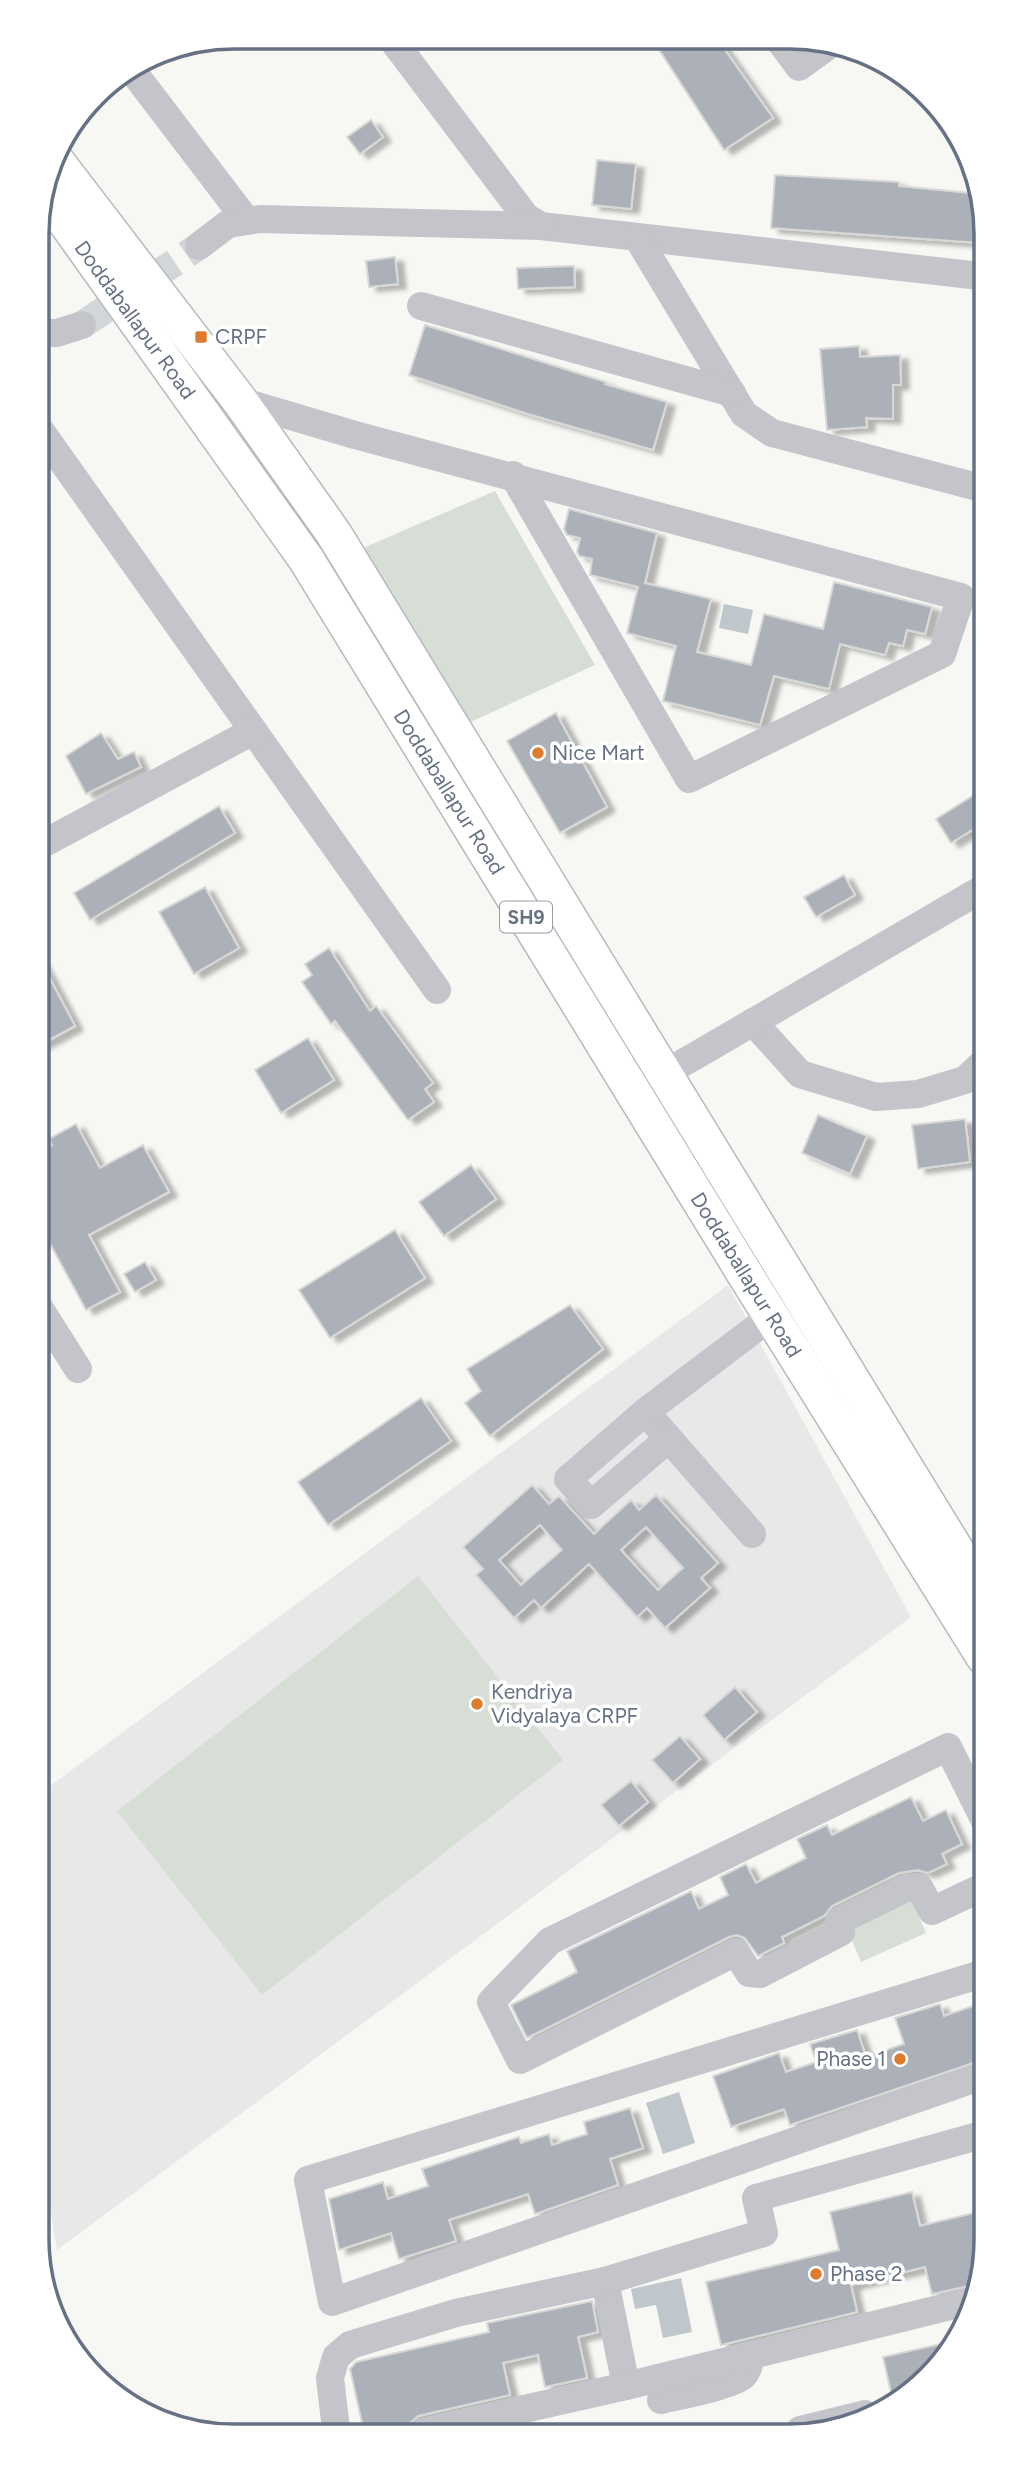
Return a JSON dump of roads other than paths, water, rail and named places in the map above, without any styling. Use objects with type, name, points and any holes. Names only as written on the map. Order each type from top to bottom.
[{"type":"main road","name":"Doddaballapur Road","points":[[62,168],[240,401],[334,534],[974,1580]]},
{"type":"main road","name":"Doddaballapur Road","points":[[52,203],[306,559],[974,1641]]},
{"type":"street","points":[[399,49],[526,217],[541,226]]},
{"type":"street","points":[[786,49],[799,67],[820,52]]},
{"type":"street","points":[[137,77],[247,221]]},
{"type":"street","points":[[199,246],[228,224],[260,219],[541,226],[974,275]]},
{"type":"street","points":[[637,237],[744,414],[772,433],[974,486]]},
{"type":"street","points":[[421,306],[732,393]]},
{"type":"street","points":[[49,333],[57,333],[82,324]]},
{"type":"street","points":[[240,401],[355,435],[513,475],[961,597],[942,654],[689,779],[513,475]]},
{"type":"street","points":[[49,443],[437,990]]},
{"type":"street","points":[[49,841],[253,731]]},
{"type":"street","points":[[664,1073],[974,895]]},
{"type":"street","points":[[753,1022],[800,1074],[876,1097],[918,1094],[965,1080],[974,1072]]},
{"type":"street","points":[[668,1438],[591,1506],[568,1479],[645,1412],[772,1316]]},
{"type":"street","points":[[49,1323],[78,1369]]},
{"type":"street","points":[[645,1412],[752,1534]]},
{"type":"street","points":[[974,1799],[948,1747],[550,1941],[491,2002],[520,2060],[736,1952],[749,1973],[760,1974],[841,1931],[839,1921],[906,1888],[919,1887],[932,1911],[974,1891]]},
{"type":"street","points":[[974,1976],[308,2180],[332,2302],[974,2080]]},
{"type":"street","points":[[336,2424],[330,2378],[336,2357],[350,2345],[456,2313],[605,2281],[764,2233],[756,2198],[974,2137]]},
{"type":"street","points":[[605,2281],[626,2386]]},
{"type":"street","points":[[454,2424],[626,2386],[962,2303]]},
{"type":"street","points":[[661,2400],[734,2382],[748,2368],[750,2355]]},
{"type":"tunnel","points":[[82,325],[199,246]]},
{"type":"place","name":"CRPF","points":[[201,337]]},
{"type":"place","name":"Nice Mart","points":[[538,753]]},
{"type":"place","name":"Kendriya Vidyalaya CRPF","points":[[477,1704]]},
{"type":"place","name":"Phase 1","points":[[900,2059]]},
{"type":"place","name":"Phase 2","points":[[816,2274]]}]
